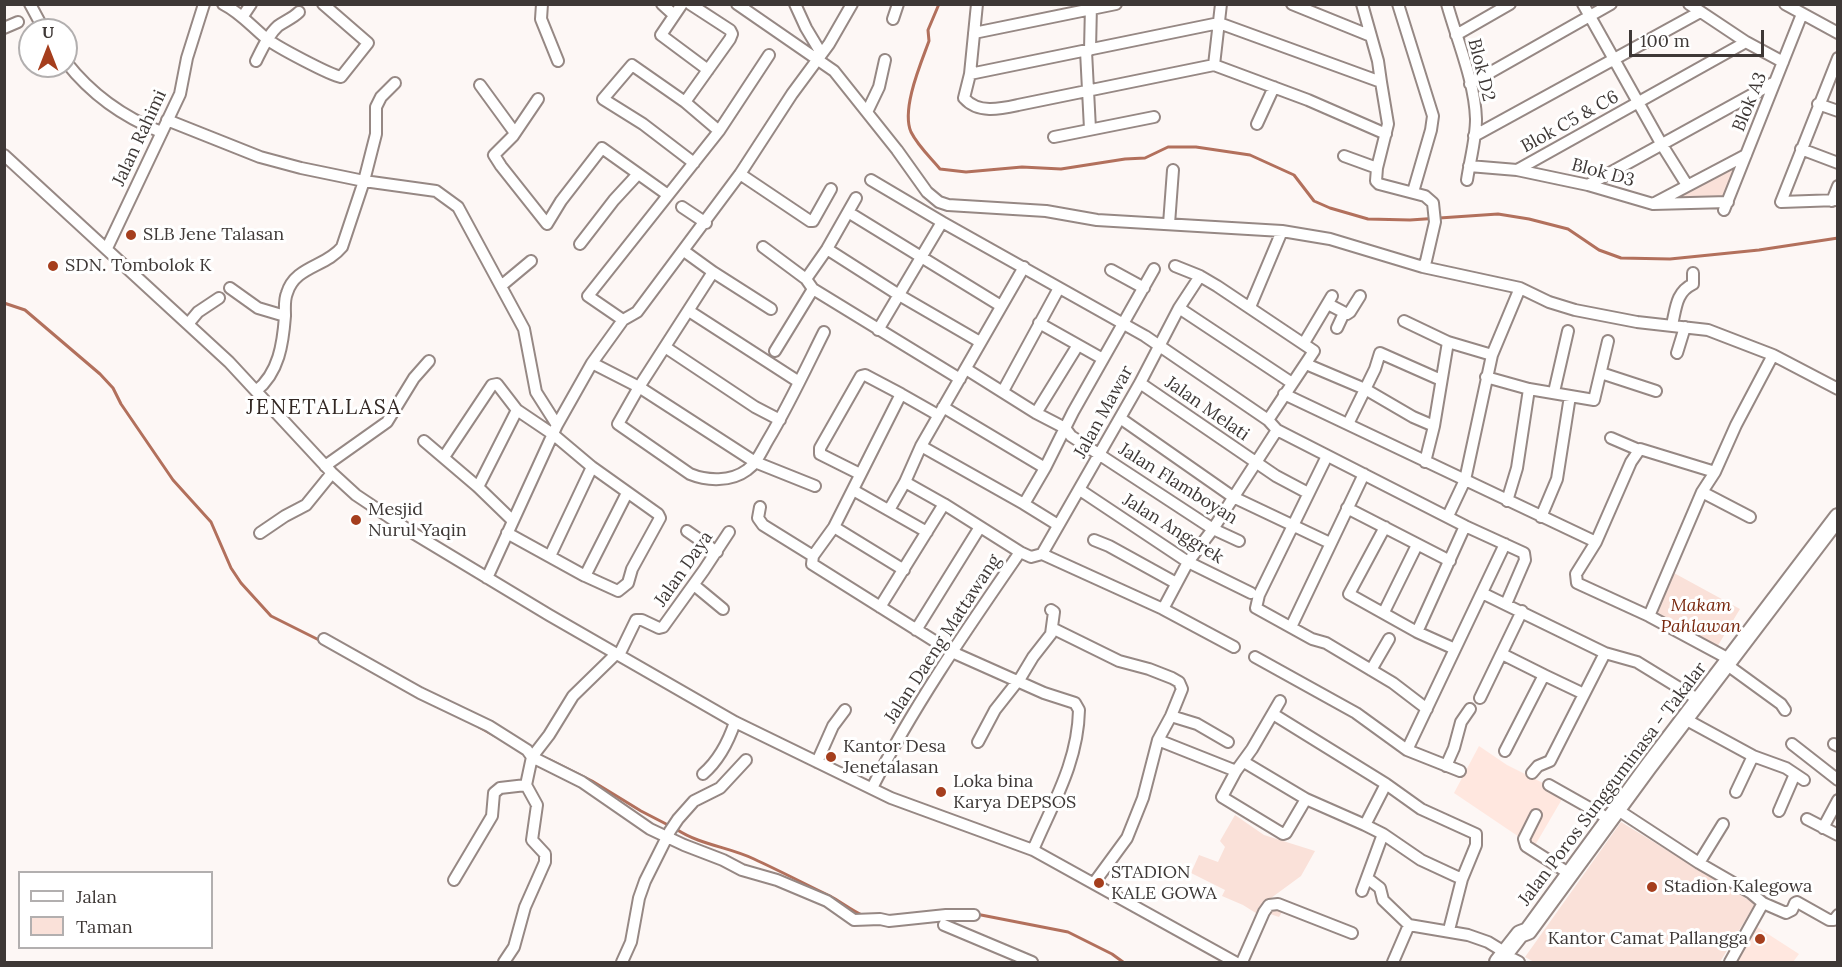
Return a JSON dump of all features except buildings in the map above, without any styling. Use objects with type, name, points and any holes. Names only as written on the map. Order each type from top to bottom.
[{"type":"highway","name":"Jalan Poros Sungguminasa - Takalar","points":[[1509,960],[1529,939],[1528,931],[1727,661],[1838,517]]},
{"type":"street","points":[[30,4],[38,18]]},
{"type":"street","name":"Jalan Rahimi","points":[[107,248],[180,94],[185,66],[204,4]]},
{"type":"street","points":[[223,4],[243,16],[268,39],[337,77],[342,76],[368,43],[323,4]]},
{"type":"street","points":[[243,16],[251,4]]},
{"type":"street","points":[[542,4],[541,19],[558,61]]},
{"type":"street","points":[[662,4],[674,15]]},
{"type":"street","points":[[682,4],[662,34],[708,70]]},
{"type":"street","points":[[685,102],[732,34],[730,30],[690,4]]},
{"type":"street","points":[[737,4],[819,57],[834,70],[897,150],[919,182],[939,202],[957,207],[1046,211],[1097,219],[1282,231],[1330,238],[1423,267],[1520,288],[1548,303],[1575,310],[1637,322],[1708,330],[1773,355],[1838,389]]},
{"type":"street","points":[[795,4],[819,57]]},
{"type":"street","points":[[487,578],[556,430],[592,363],[622,321],[638,312],[706,223],[792,94],[829,44],[852,4]]},
{"type":"street","points":[[893,19],[898,4]]},
{"type":"street","points":[[977,4],[965,100],[984,109],[992,110],[1214,65],[1274,87],[1386,134]]},
{"type":"street","points":[[974,33],[1091,7],[1116,4]]},
{"type":"street","points":[[1214,65],[1221,4]]},
{"type":"street","points":[[1292,4],[1319,10],[1371,36]]},
{"type":"street","points":[[1362,4],[1387,114],[1386,134],[1376,175],[1378,184],[1428,197],[1435,206],[1435,222],[1423,267]]},
{"type":"street","points":[[1398,4],[1432,116],[1431,130],[1413,192]]},
{"type":"street","name":"Blok D2","points":[[1447,4],[1470,84],[1476,120],[1467,180]]},
{"type":"street","points":[[1456,35],[1510,4]]},
{"type":"street","points":[[1583,4],[1687,185]]},
{"type":"street","points":[[1470,84],[1611,4]]},
{"type":"street","points":[[1689,4],[1746,42],[1783,62]]},
{"type":"street","points":[[1785,4],[1838,33]]},
{"type":"street","points":[[1090,129],[1088,50],[1091,7]]},
{"type":"street","points":[[256,61],[278,26],[294,18],[299,12]]},
{"type":"street","points":[[1474,136],[1700,12]]},
{"type":"street","name":"Blok A3","points":[[1726,206],[1802,14]]},
{"type":"street","points":[[4,28],[18,22]]},
{"type":"street","points":[[970,74],[1219,23],[1381,82]]},
{"type":"street","name":"Blok C5 & C6","points":[[1517,170],[1746,42]]},
{"type":"street","points":[[622,321],[588,296],[719,131],[769,55]]},
{"type":"street","points":[[1838,58],[1779,205],[1835,201],[1838,186]]},
{"type":"street","points":[[867,112],[879,87],[885,60]]},
{"type":"street","points":[[694,163],[659,135],[603,99],[632,65],[685,102],[719,131]]},
{"type":"street","points":[[78,75],[100,98],[143,125],[161,132]]},
{"type":"street","points":[[1588,185],[1775,81]]},
{"type":"street","points":[[256,391],[271,376],[275,366],[285,316],[286,293],[291,283],[301,272],[326,260],[342,247],[364,181],[376,134],[376,107],[381,97],[395,83]]},
{"type":"street","points":[[480,85],[515,133]]},
{"type":"street","points":[[1257,124],[1274,87]]},
{"type":"street","points":[[538,99],[508,143],[495,153],[495,158],[547,224],[561,201],[602,148],[668,195]]},
{"type":"street","points":[[1818,104],[1838,111]]},
{"type":"street","points":[[1054,137],[1154,117]]},
{"type":"street","points":[[167,120],[260,157],[301,168],[364,181],[436,191],[458,207],[524,329],[536,392],[556,430],[592,467],[658,513],[660,518],[632,569],[628,583],[618,591],[585,576],[507,532]]},
{"type":"street","points":[[1801,149],[1838,163]]},
{"type":"street","points":[[4,154],[229,362],[328,470],[356,495],[413,533],[617,655],[735,722],[872,789],[917,808],[1033,850],[1235,963]]},
{"type":"street","points":[[1653,204],[1746,154]]},
{"type":"street","points":[[1344,156],[1377,168]]},
{"type":"street","name":"Blok D3","points":[[1469,166],[1517,170],[1588,185],[1653,204],[1726,206]]},
{"type":"street","points":[[1169,224],[1173,170]]},
{"type":"street","points":[[580,244],[614,200],[638,174]]},
{"type":"street","points":[[740,174],[810,220],[813,220],[831,189]]},
{"type":"street","points":[[871,180],[1160,346],[1268,420],[1277,430],[1465,526],[1524,553],[1526,556],[1506,604]]},
{"type":"street","points":[[905,200],[919,182]]},
{"type":"street","points":[[806,279],[827,249],[856,198]]},
{"type":"street","points":[[682,207],[706,223]]},
{"type":"street","points":[[848,212],[1001,306]]},
{"type":"street","points":[[878,330],[942,222]]},
{"type":"street","points":[[1250,307],[1282,231]]},
{"type":"street","points":[[763,247],[806,279],[813,289],[775,351]]},
{"type":"street","points":[[827,249],[899,295],[980,342]]},
{"type":"street","points":[[684,251],[771,309]]},
{"type":"street","points":[[501,286],[531,261]]},
{"type":"street","points":[[1175,266],[1200,276],[1314,351],[1268,420]]},
{"type":"street","points":[[889,510],[940,411],[1024,267]]},
{"type":"street","points":[[1024,504],[1155,269]]},
{"type":"street","points":[[1111,270],[1144,288]]},
{"type":"street","points":[[714,272],[639,387],[618,424],[690,474],[702,479],[725,478],[743,473],[755,462],[780,420],[824,332]]},
{"type":"street","points":[[1671,325],[1682,292],[1685,287],[1693,284],[1693,273]]},
{"type":"street","name":"Jalan Mawar","points":[[1037,556],[1080,490],[1179,308],[1200,276]]},
{"type":"street","points":[[230,288],[258,308],[285,316]]},
{"type":"street","points":[[1004,391],[1059,288]]},
{"type":"street","points":[[1448,516],[1465,480],[1492,355],[1520,288]]},
{"type":"street","name":"Jalan Flamboyan","points":[[813,289],[878,330],[963,374],[1004,391],[1036,413],[1065,428],[1071,436],[1213,529],[1239,541]]},
{"type":"street","points":[[1344,313],[1350,312],[1360,296]]},
{"type":"street","points":[[188,324],[198,312],[219,298]]},
{"type":"street","points":[[1304,343],[1330,300],[1344,313]]},
{"type":"street","points":[[1179,308],[1292,383]]},
{"type":"street","points":[[689,310],[799,382]]},
{"type":"street","points":[[1337,328],[1344,313]]},
{"type":"street","points":[[1404,321],[1449,342],[1492,355]]},
{"type":"street","points":[[1039,323],[1104,359]]},
{"type":"street","points":[[1677,353],[1685,327]]},
{"type":"street","points":[[1554,392],[1569,331]]},
{"type":"street","points":[[1486,377],[1529,389],[1595,399],[1608,341]]},
{"type":"street","points":[[1425,462],[1449,342]]},
{"type":"street","points":[[1036,413],[1078,345]]},
{"type":"street","points":[[665,346],[755,408],[780,420]]},
{"type":"street","points":[[1348,424],[1380,353],[1441,380]]},
{"type":"street","points":[[1648,616],[1702,492],[1715,472],[1773,355]]},
{"type":"street","points":[[260,533],[306,505],[328,470],[387,422],[414,378],[429,361]]},
{"type":"street","points":[[592,363],[639,387],[755,462],[815,486]]},
{"type":"street","points":[[1306,364],[1365,390],[1434,426]]},
{"type":"street","points":[[1601,373],[1656,391]]},
{"type":"street","points":[[860,474],[820,454],[820,448],[861,375],[940,411],[1045,468]]},
{"type":"street","name":"Jalan Melati","points":[[1140,383],[1276,476],[1308,493]]},
{"type":"street","points":[[444,457],[492,385],[497,384],[517,410],[556,430]]},
{"type":"street","points":[[1507,501],[1517,468],[1529,389]]},
{"type":"street","points":[[901,394],[834,527],[811,559],[813,565],[952,652],[1044,693],[1075,704],[1080,710],[1079,731],[1070,766],[1033,850]]},
{"type":"street","points":[[1284,394],[1596,542]]},
{"type":"street","points":[[1541,517],[1557,479],[1570,396]]},
{"type":"street","points":[[478,487],[517,410]]},
{"type":"street","points":[[1120,418],[1233,497],[1330,543]]},
{"type":"street","points":[[1163,609],[1188,562],[1213,529],[1277,430]]},
{"type":"street","points":[[1611,438],[1639,450]]},
{"type":"street","points":[[424,441],[513,520]]},
{"type":"street","points":[[921,446],[1058,525]]},
{"type":"street","points":[[1715,472],[1644,448],[1639,450],[1630,462],[1596,542],[1575,574],[1575,581],[1648,616],[1727,661],[1774,698],[1785,710]]},
{"type":"street","points":[[1327,456],[1255,604],[1256,608],[1312,639],[1326,643],[1394,683],[1427,709]]},
{"type":"street","points":[[550,556],[592,467]]},
{"type":"street","points":[[1291,627],[1364,474]]},
{"type":"street","points":[[905,482],[1020,552]]},
{"type":"street","points":[[854,490],[927,532]]},
{"type":"street","name":"Jalan Anggrek","points":[[1080,490],[1188,562],[1251,593]]},
{"type":"street","points":[[1702,492],[1750,517]]},
{"type":"street","points":[[585,576],[627,493]]},
{"type":"street","points":[[880,607],[944,504]]},
{"type":"street","points":[[760,507],[758,518],[764,525],[813,556]]},
{"type":"street","points":[[1347,508],[1450,561]]},
{"type":"street","points":[[1417,632],[1465,526]]},
{"type":"street","points":[[834,527],[904,570]]},
{"type":"street","points":[[916,630],[980,527]]},
{"type":"street","points":[[1384,527],[1349,594],[1417,632],[1455,650]]},
{"type":"street","points":[[687,531],[717,552]]},
{"type":"street","name":"Jalan Daya","points":[[617,655],[636,620],[642,620],[660,628],[694,585],[729,532]]},
{"type":"street","points":[[1094,540],[1176,583]]},
{"type":"street","points":[[1407,750],[1505,544]]},
{"type":"street","points":[[1384,612],[1417,545]]},
{"type":"street","name":"Jalan Daeng Mattawang","points":[[872,789],[897,739],[952,652],[1020,552],[1037,556],[1163,609],[1234,647]]},
{"type":"street","points":[[694,585],[723,609]]},
{"type":"street","points":[[1482,593],[1605,652],[1637,662],[1699,700]]},
{"type":"street","points":[[978,742],[995,710],[1018,682],[1046,641],[1052,628],[1054,612],[1051,610]]},
{"type":"street","points":[[1480,698],[1522,611]]},
{"type":"street","points":[[1052,628],[1119,662],[1149,669],[1179,682],[1182,689],[1158,740],[1143,798],[1127,838],[1094,883]]},
{"type":"street","points":[[324,639],[420,693],[489,726],[526,750],[532,757],[582,782],[650,829],[669,834],[742,870],[777,880],[827,901],[854,920],[889,921],[946,915],[974,915]]},
{"type":"street","points":[[1371,670],[1389,639]]},
{"type":"street","points":[[1532,773],[1538,766],[1550,761],[1605,652]]},
{"type":"street","points":[[1502,654],[1584,694]]},
{"type":"street","points":[[504,963],[514,947],[525,907],[545,862],[545,854],[532,840],[537,805],[526,785],[532,757],[549,735],[573,696],[617,655]]},
{"type":"street","points":[[1255,657],[1356,713],[1407,750],[1460,771]]},
{"type":"street","points":[[1505,752],[1544,675]]},
{"type":"street","points":[[1280,701],[1222,797],[1279,834],[1286,833],[1306,799]]},
{"type":"street","points":[[1446,766],[1461,722],[1470,709]]},
{"type":"street","points":[[816,762],[834,726],[845,710]]},
{"type":"street","points":[[1273,714],[1421,808],[1476,834],[1476,845],[1462,879],[1449,930]]},
{"type":"street","points":[[1171,716],[1197,724],[1214,736],[1228,742]]},
{"type":"street","points":[[1685,720],[1753,756],[1779,765],[1800,777],[1779,811]]},
{"type":"street","points":[[703,774],[711,767],[731,734],[735,722]]},
{"type":"street","points":[[1158,740],[1236,771]]},
{"type":"street","points":[[1792,744],[1838,780]]},
{"type":"street","points":[[1736,792],[1753,756]]},
{"type":"street","points":[[622,963],[631,942],[639,898],[645,881],[678,819],[693,801],[720,788],[746,760]]},
{"type":"street","points":[[1244,762],[1306,799],[1383,834],[1421,860],[1462,879]]},
{"type":"street","points":[[1365,825],[1386,784]]},
{"type":"street","points":[[454,879],[492,816],[494,793],[500,788],[526,785]]},
{"type":"street","points":[[1549,785],[1614,815],[1751,893],[1763,903],[1786,913],[1792,910],[1797,902],[1829,920],[1834,920],[1838,915]]},
{"type":"street","points":[[1823,828],[1838,800]]},
{"type":"street","points":[[1536,815],[1524,839],[1526,846],[1570,874]]},
{"type":"street","points":[[1807,819],[1838,835]]},
{"type":"street","points":[[1699,863],[1723,824]]},
{"type":"street","points":[[1362,891],[1383,834]]},
{"type":"street","points":[[1367,878],[1380,888],[1383,900],[1409,925],[1449,930],[1488,942],[1509,960]]},
{"type":"street","points":[[1730,963],[1763,903]]},
{"type":"street","points":[[1242,963],[1269,905],[1278,904],[1352,933]]},
{"type":"street","points":[[1393,963],[1409,925]]},
{"type":"street","points":[[944,926],[1032,963]]},
{"type":"shaded area","points":[[1479,746],[1507,765],[1565,794],[1534,847],[1454,793]]},
{"type":"shaded area","name":"Kantor Camat Pallangga","points":[[1754,925],[1799,954],[1793,962],[1737,962],[1732,959]]},
{"type":"green space","points":[[1745,147],[1724,198],[1657,200]]},
{"type":"green space","name":"Makam Pahlawan","points":[[1674,573],[1740,609],[1714,652],[1650,615]]},
{"type":"green space","points":[[1235,815],[1264,835],[1315,851],[1301,876],[1267,901],[1284,909],[1279,917],[1264,912],[1259,915],[1222,896],[1225,890],[1191,873],[1199,855],[1218,862],[1225,847],[1220,841]]},
{"type":"green space","name":"Stadion Kalegowa","points":[[1621,822],[1755,904],[1720,962],[1534,962],[1525,957]]},
{"type":"waterway","points":[[939,4],[928,30],[929,41],[913,86],[908,111],[911,132],[940,169],[966,172],[1022,167],[1061,169],[1145,158],[1168,147],[1196,147],[1250,155],[1294,175],[1314,201],[1368,219],[1410,220],[1498,214],[1568,229],[1599,250],[1621,258],[1670,259],[1759,250],[1838,238]]},
{"type":"waterway","points":[[4,303],[25,310],[100,374],[113,388],[121,404],[173,480],[211,522],[231,568],[241,583],[271,616],[321,641]]},
{"type":"waterway","points":[[479,727],[495,736]]},
{"type":"waterway","points":[[550,760],[592,781],[670,826]]},
{"type":"waterway","points":[[676,829],[695,839],[754,859],[830,896],[862,915]]},
{"type":"waterway","points":[[976,914],[1068,932],[1123,962]]},
{"type":"place","name":"SLB Jene Talasan","points":[[131,235]]},
{"type":"place","name":"SDN. Tombolok K","points":[[53,266]]},
{"type":"place","name":"Mesjid Nurul Yaqin","points":[[356,520]]},
{"type":"place","name":"Kantor Desa Jenetalasan","points":[[831,757]]},
{"type":"place","name":"Loka bina Karya DEPSOS","points":[[941,792]]},
{"type":"place","name":"STADION KALE GOWA","points":[[1099,883]]},
{"type":"place","name":"Stadion Kalegowa","points":[[1652,887]]},
{"type":"place","name":"Kantor Camat Pallangga","points":[[1760,939]]},
{"type":"district","name":"JENETALLASA","points":[[324,408]]}]
